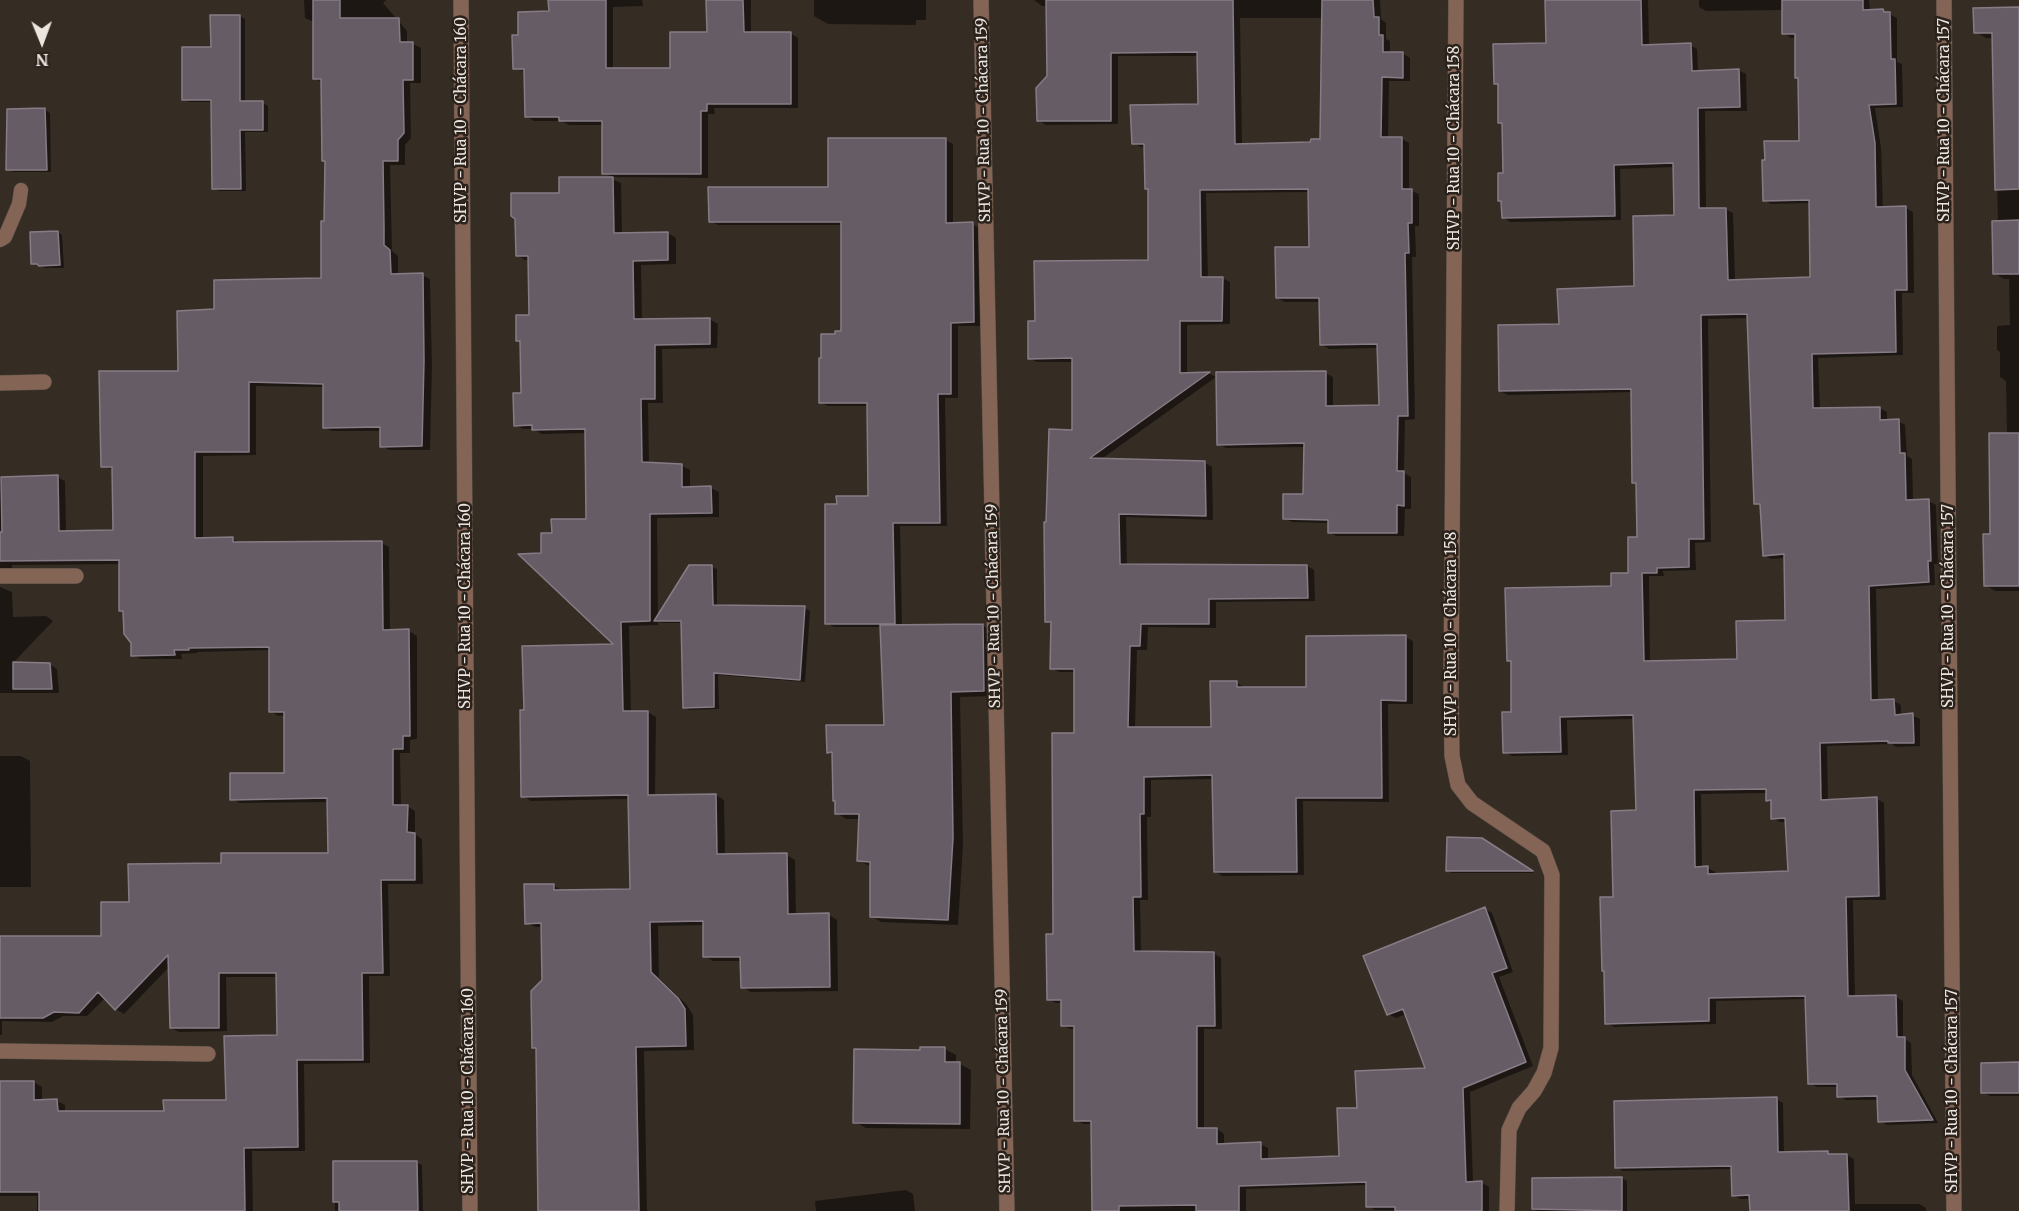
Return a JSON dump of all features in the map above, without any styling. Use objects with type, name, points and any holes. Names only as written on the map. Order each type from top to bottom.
[{"type":"street","name":"SHVP - Rua 10 - Chácara 160","points":[[461,0],[470,1211]]},
{"type":"street","name":"SHVP - Rua 10 - Chácara 159","points":[[981,0],[1007,1211]]},
{"type":"street","name":"SHVP - Rua 10 - Chácara 158","points":[[1456,0],[1452,756],[1458,785],[1472,802],[1544,851],[1552,874],[1551,1048],[1544,1073],[1534,1091],[1519,1108],[1509,1131],[1507,1211]]},
{"type":"street","name":"SHVP - Rua 10 - Chácara 157","points":[[1944,0],[1954,1211]]},
{"type":"street","points":[[0,382],[44,382]]},
{"type":"street","points":[[0,576],[76,576]]},
{"type":"street","points":[[0,1051],[208,1053]]},
{"type":"lane","points":[[0,240],[5,237],[19,204],[21,190]]},
{"type":"building","points":[[313,0],[340,0],[340,18],[399,18],[400,42],[413,42],[413,80],[403,80],[404,133],[398,140],[398,161],[383,161],[384,245],[390,250],[391,274],[423,273],[422,446],[380,447],[380,427],[323,428],[323,384],[249,382],[249,452],[195,452],[195,538],[233,537],[233,542],[382,541],[383,630],[409,629],[410,736],[403,736],[403,749],[393,749],[393,805],[408,805],[407,832],[415,833],[415,880],[381,880],[383,973],[362,973],[363,1060],[297,1060],[298,1147],[244,1148],[245,1211],[39,1211],[39,1192],[0,1192],[0,1081],[34,1081],[34,1100],[57,1099],[58,1111],[164,1111],[163,1100],[226,1100],[224,1036],[277,1035],[276,973],[219,973],[219,1028],[170,1028],[168,955],[115,1010],[98,992],[79,1013],[54,1012],[43,1018],[0,1018],[0,936],[101,936],[101,902],[129,902],[128,864],[221,863],[221,853],[328,853],[327,798],[230,800],[230,773],[284,773],[284,712],[269,712],[269,647],[189,648],[189,650],[174,650],[175,655],[131,656],[131,643],[124,634],[123,611],[119,611],[119,560],[0,561],[1,477],[58,475],[59,531],[113,530],[112,467],[101,467],[99,371],[178,371],[177,311],[214,309],[214,280],[321,278],[321,221],[324,221],[325,161],[322,161],[321,79],[313,79]]},
{"type":"building","points":[[548,0],[606,0],[606,68],[670,68],[670,32],[707,32],[706,0],[743,0],[744,32],[791,32],[791,104],[707,104],[707,111],[701,111],[701,174],[602,174],[602,121],[559,121],[559,117],[525,117],[524,69],[513,69],[512,35],[518,35],[518,12],[549,11]]},
{"type":"building","points":[[1046,0],[1233,0],[1235,144],[1310,142],[1311,139],[1320,139],[1322,0],[1373,0],[1374,17],[1379,17],[1379,35],[1383,35],[1383,52],[1403,52],[1403,78],[1382,77],[1381,137],[1402,137],[1402,189],[1412,189],[1412,223],[1408,223],[1409,253],[1405,253],[1408,416],[1398,416],[1397,471],[1404,471],[1404,506],[1397,505],[1397,533],[1328,533],[1328,520],[1283,519],[1283,494],[1303,494],[1304,443],[1217,445],[1216,372],[1326,371],[1326,406],[1379,405],[1377,344],[1320,345],[1319,298],[1276,298],[1275,247],[1309,247],[1308,189],[1200,190],[1201,277],[1223,277],[1222,321],[1180,321],[1180,373],[1210,372],[1090,458],[1205,461],[1206,516],[1119,514],[1120,564],[1307,565],[1308,598],[1209,599],[1209,624],[1141,624],[1140,646],[1130,646],[1128,727],[1211,727],[1210,681],[1237,681],[1237,687],[1306,687],[1306,636],[1406,635],[1406,701],[1381,700],[1382,798],[1296,798],[1297,872],[1214,872],[1212,775],[1144,777],[1144,814],[1140,814],[1141,897],[1133,897],[1134,951],[1214,952],[1215,1026],[1197,1026],[1197,1128],[1217,1128],[1217,1144],[1261,1142],[1261,1159],[1339,1156],[1337,1108],[1357,1108],[1355,1071],[1425,1068],[1403,1009],[1387,1015],[1363,956],[1485,907],[1507,968],[1492,973],[1526,1062],[1463,1088],[1466,1182],[1482,1181],[1482,1211],[1395,1211],[1395,1207],[1366,1207],[1366,1182],[1239,1186],[1239,1211],[1196,1211],[1196,1205],[1119,1206],[1119,1211],[1092,1211],[1091,1121],[1074,1121],[1074,1026],[1061,1026],[1061,1000],[1047,1000],[1046,934],[1053,934],[1052,733],[1074,733],[1074,669],[1050,669],[1051,622],[1045,622],[1044,522],[1046,522],[1049,429],[1072,430],[1072,358],[1028,359],[1028,321],[1035,321],[1034,261],[1148,260],[1148,189],[1145,189],[1144,144],[1132,144],[1130,105],[1198,104],[1197,52],[1111,53],[1111,121],[1037,121],[1036,88],[1047,76]]},
{"type":"building","points":[[1545,0],[1641,0],[1642,45],[1691,43],[1692,71],[1739,69],[1740,107],[1698,108],[1699,208],[1726,208],[1728,280],[1810,277],[1809,200],[1763,201],[1764,141],[1799,141],[1795,34],[1782,34],[1782,0],[1863,0],[1863,10],[1883,9],[1884,12],[1890,12],[1891,59],[1895,59],[1896,104],[1869,105],[1875,143],[1876,207],[1906,206],[1907,290],[1895,290],[1896,352],[1812,354],[1813,408],[1880,407],[1880,420],[1899,419],[1900,453],[1905,453],[1906,500],[1929,499],[1931,561],[1928,561],[1929,582],[1869,586],[1871,700],[1894,699],[1895,715],[1913,713],[1914,743],[1888,743],[1888,741],[1820,743],[1821,800],[1877,797],[1879,896],[1846,897],[1848,996],[1896,995],[1897,1037],[1905,1037],[1905,1070],[1933,1120],[1878,1122],[1877,1096],[1837,1097],[1837,1084],[1808,1084],[1805,996],[1709,998],[1709,1021],[1605,1024],[1600,897],[1613,897],[1611,811],[1636,810],[1633,715],[1560,717],[1561,752],[1503,753],[1502,712],[1511,712],[1511,661],[1507,661],[1505,588],[1611,586],[1611,573],[1628,573],[1628,537],[1637,537],[1636,483],[1632,483],[1631,389],[1499,391],[1498,325],[1559,324],[1557,289],[1634,286],[1633,216],[1674,215],[1673,163],[1614,165],[1615,216],[1502,218],[1501,201],[1498,201],[1498,173],[1503,173],[1502,123],[1498,123],[1498,84],[1494,84],[1493,44],[1546,43]],"holes":[[[1747,314],[1754,504],[1760,504],[1763,556],[1784,554],[1785,620],[1736,621],[1737,659],[1644,661],[1642,573],[1657,573],[1657,568],[1689,567],[1689,539],[1704,539],[1701,315]],[[1766,789],[1766,801],[1771,800],[1771,819],[1785,818],[1788,871],[1708,874],[1708,866],[1695,867],[1694,790]]]},
{"type":"building","points":[[2019,7],[2019,189],[1995,190],[1992,33],[1974,33],[1973,8]]},
{"type":"building","points":[[210,15],[240,15],[240,101],[263,101],[263,130],[240,130],[241,189],[212,189],[211,100],[182,100],[182,47],[211,47]]},
{"type":"building","points":[[45,108],[47,170],[6,170],[7,109]]},
{"type":"building","points":[[828,138],[946,138],[946,223],[973,222],[974,322],[951,323],[951,394],[938,394],[940,523],[893,523],[895,624],[825,624],[825,504],[837,504],[836,496],[868,496],[867,403],[819,403],[821,334],[835,334],[835,331],[841,331],[841,222],[709,222],[708,187],[828,187]]},
{"type":"building","points":[[559,177],[613,177],[614,233],[668,232],[668,260],[633,261],[634,319],[710,318],[710,344],[655,345],[655,399],[641,399],[642,462],[682,464],[682,487],[711,486],[712,513],[650,514],[650,621],[621,622],[623,711],[648,711],[648,795],[716,794],[717,854],[787,853],[788,914],[829,913],[830,987],[741,988],[740,957],[703,957],[703,921],[650,922],[651,972],[678,998],[685,1009],[686,1046],[636,1047],[639,1211],[538,1211],[536,1048],[532,1048],[531,991],[542,980],[541,923],[525,924],[524,884],[554,884],[554,890],[630,889],[628,795],[521,797],[520,710],[524,710],[522,646],[613,644],[518,554],[541,553],[541,533],[552,533],[551,519],[586,519],[585,429],[532,430],[532,425],[514,426],[513,393],[521,393],[520,341],[516,341],[516,315],[529,315],[528,256],[516,256],[515,219],[511,216],[511,193],[559,193]]},
{"type":"building","points":[[2019,220],[2019,274],[1993,274],[1992,221]]},
{"type":"building","points":[[58,231],[60,265],[31,264],[30,232]]},
{"type":"building","points":[[1989,433],[2019,433],[2019,586],[1984,586],[1983,534],[1990,534]]},
{"type":"building","points":[[689,565],[712,565],[713,605],[805,606],[800,680],[714,673],[714,707],[683,708],[681,621],[654,621]]},
{"type":"building","points":[[983,624],[984,691],[951,692],[953,838],[948,920],[870,917],[870,862],[857,861],[859,814],[835,814],[832,752],[827,753],[826,725],[884,725],[880,625]]},
{"type":"building","points":[[13,662],[50,663],[52,689],[13,689]]},
{"type":"building","points":[[1447,837],[1482,838],[1533,871],[1446,871]]},
{"type":"building","points":[[920,1047],[945,1047],[945,1062],[960,1062],[960,1124],[853,1123],[854,1049],[920,1050]]},
{"type":"building","points":[[2019,1062],[2019,1093],[1981,1093],[1981,1063]]},
{"type":"building","points":[[1777,1097],[1778,1152],[1828,1151],[1828,1154],[1847,1154],[1849,1211],[1750,1211],[1749,1195],[1732,1196],[1731,1166],[1615,1168],[1614,1101]]},
{"type":"building","points":[[333,1161],[417,1161],[418,1211],[339,1211],[339,1202],[333,1202]]},
{"type":"building","points":[[1622,1177],[1622,1211],[1532,1209],[1532,1178]]}]
